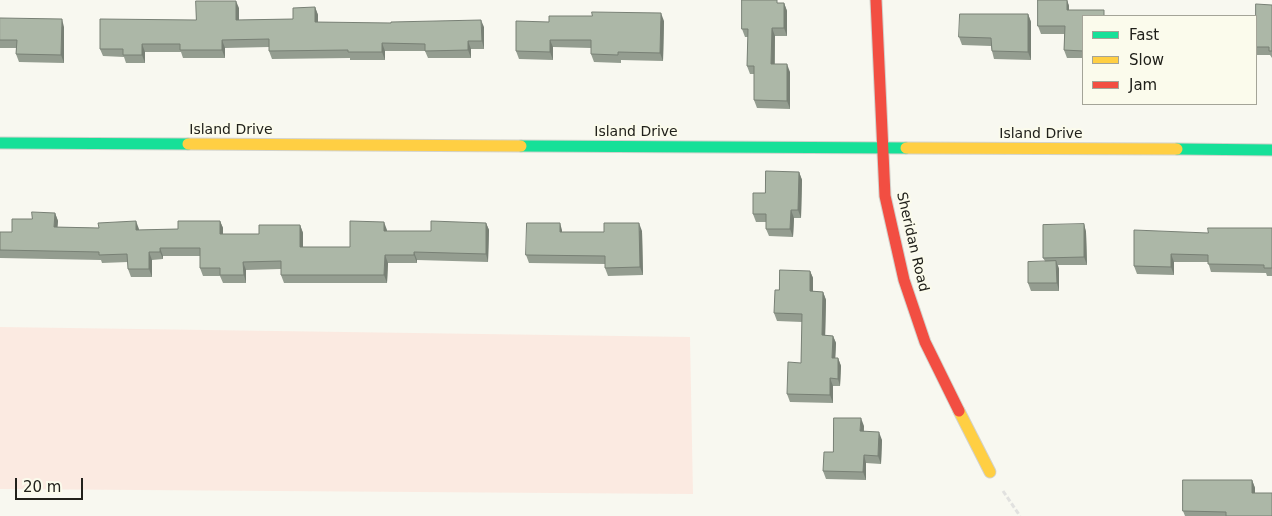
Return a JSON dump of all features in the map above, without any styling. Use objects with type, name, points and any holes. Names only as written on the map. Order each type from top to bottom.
[{"type":"street","name":"Sheridan Road","points":[[876,0],[885,196],[904,280],[919,326],[941,377],[990,472]]},
{"type":"street","name":"Island Drive","points":[[0,143],[1272,150]]},
{"type":"shaded area","points":[[0,327],[690,337],[693,494],[0,489]]},
{"type":"building","points":[[742,0],[777,0],[777,3],[784,3],[784,28],[772,28],[771,64],[787,64],[787,101],[754,100],[754,66],[747,66],[748,29],[742,29]]},
{"type":"building","points":[[1038,0],[1067,0],[1067,10],[1104,10],[1104,15],[1082,15],[1082,51],[1064,50],[1065,26],[1038,26]]},
{"type":"building","points":[[196,1],[236,1],[236,20],[293,19],[293,8],[315,7],[315,22],[391,23],[481,20],[482,41],[468,41],[468,50],[425,51],[425,44],[382,43],[382,52],[348,52],[348,50],[269,51],[269,39],[222,40],[222,50],[180,50],[180,44],[142,44],[142,55],[123,55],[123,49],[100,49],[100,19],[196,20]]},
{"type":"building","points":[[1256,4],[1272,5],[1272,51],[1269,51],[1269,47],[1257,47]]},
{"type":"building","points":[[592,12],[661,13],[660,53],[618,52],[618,55],[591,54],[591,40],[550,40],[550,52],[516,51],[516,21],[549,22],[549,16],[592,16]]},
{"type":"building","points":[[960,14],[1028,14],[1028,52],[992,51],[991,38],[959,37]]},
{"type":"building","points":[[0,18],[62,19],[61,55],[16,54],[17,40],[0,40]]},
{"type":"building","points":[[766,171],[799,172],[798,210],[791,210],[790,229],[766,229],[766,214],[753,214],[753,193],[765,193]]},
{"type":"building","points":[[32,212],[55,213],[54,227],[99,228],[98,223],[136,221],[136,230],[178,229],[178,221],[220,221],[220,234],[259,234],[259,225],[300,225],[300,247],[350,247],[350,221],[384,222],[384,231],[431,231],[431,221],[486,223],[486,254],[414,252],[414,255],[385,255],[384,275],[281,275],[281,261],[243,262],[244,275],[220,275],[220,268],[200,268],[200,248],[160,248],[160,252],[149,252],[149,269],[128,269],[127,254],[99,255],[99,252],[0,250],[0,232],[12,232],[12,219],[32,219]]},
{"type":"building","points":[[527,223],[560,223],[560,232],[604,232],[604,223],[639,223],[640,267],[605,268],[605,256],[526,255]]},
{"type":"building","points":[[1084,224],[1084,257],[1043,258],[1043,225]]},
{"type":"building","points":[[1208,228],[1272,228],[1272,268],[1264,268],[1264,265],[1208,264],[1208,255],[1171,254],[1171,267],[1134,266],[1134,230],[1208,233]]},
{"type":"building","points":[[1056,261],[1057,283],[1028,283],[1028,262]]},
{"type":"building","points":[[780,270],[810,271],[810,291],[823,292],[822,335],[833,336],[832,358],[838,358],[838,379],[830,378],[830,395],[787,394],[788,362],[801,363],[802,314],[774,313],[775,290],[779,290]]},
{"type":"building","points":[[834,418],[861,418],[860,431],[879,432],[878,456],[864,455],[863,472],[823,471],[824,452],[833,452]]},
{"type":"building","points":[[1183,480],[1252,480],[1252,493],[1272,493],[1272,516],[1226,516],[1226,512],[1183,511]]},
{"type":"traffic: fast","points":[[0,143],[188,144]]},
{"type":"traffic: fast","points":[[521,146],[906,148]]},
{"type":"traffic: fast","points":[[1177,149],[1272,150]]},
{"type":"traffic: slow","points":[[188,144],[521,146]]},
{"type":"traffic: slow","points":[[906,148],[1177,149]]},
{"type":"traffic: slow","points":[[959,411],[990,472]]},
{"type":"traffic: jam","points":[[876,0],[885,196],[904,280],[925,342],[959,411]]}]
